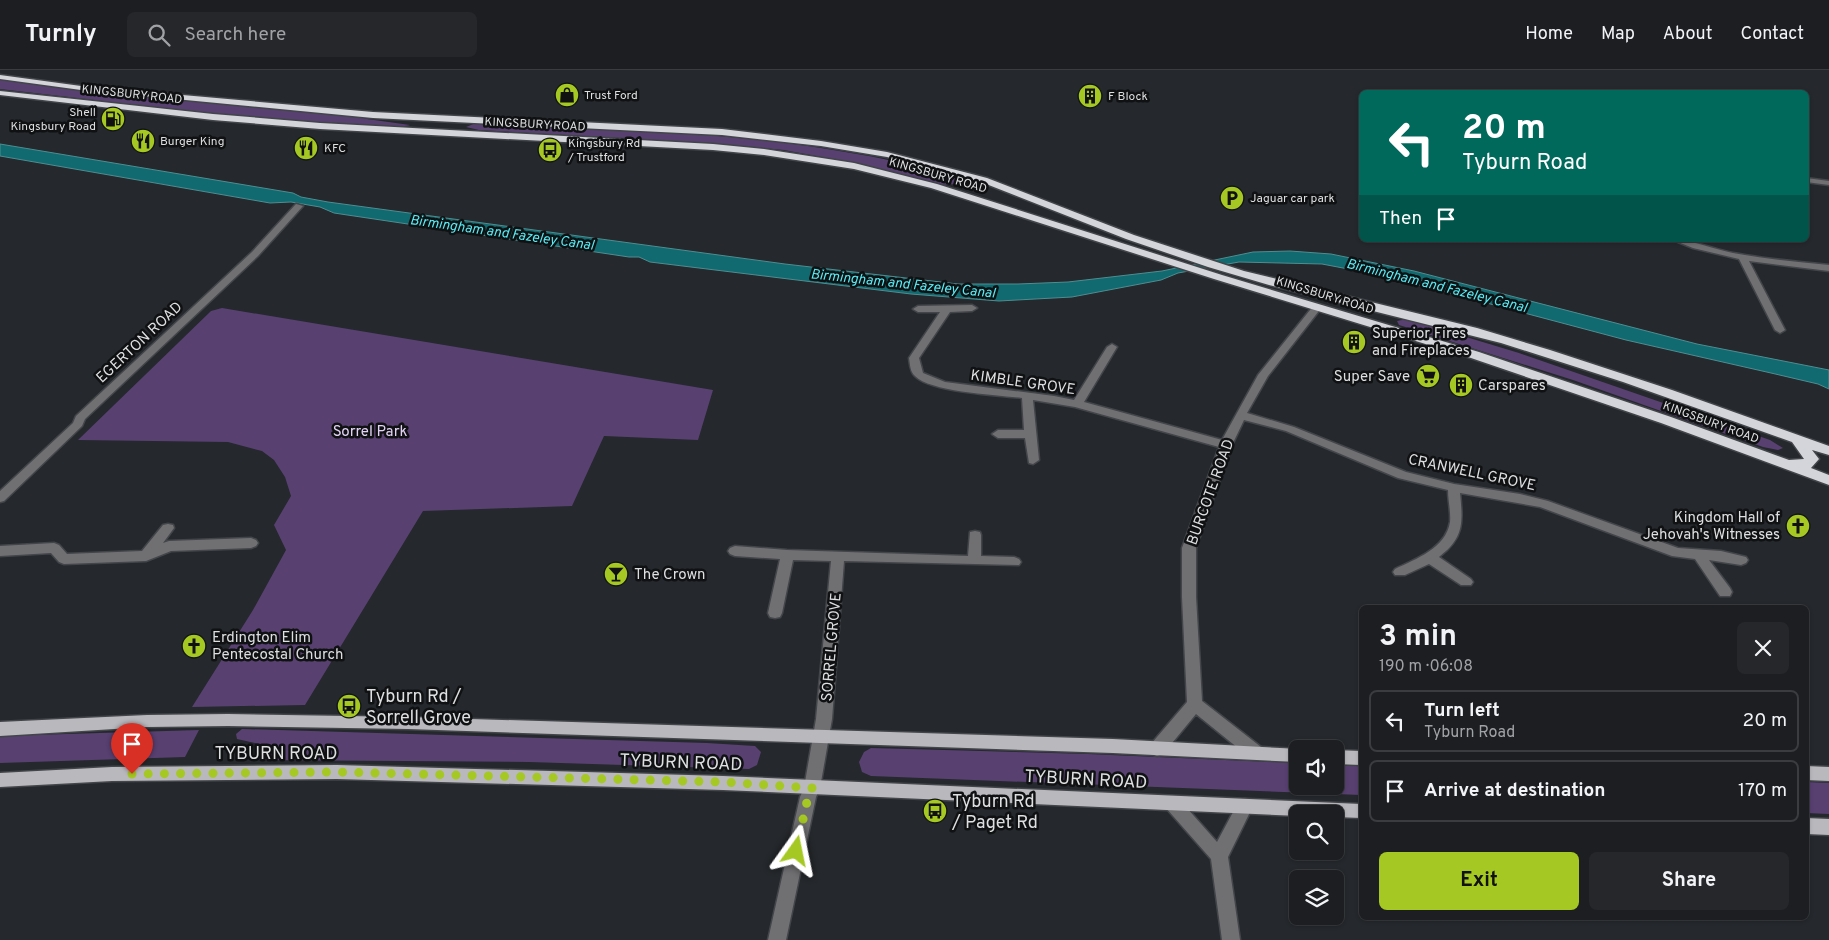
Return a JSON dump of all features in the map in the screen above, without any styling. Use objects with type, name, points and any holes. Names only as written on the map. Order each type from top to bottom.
[{"type":"highway","name":"KINGSBURY ROAD","points":[[0,77],[90,89],[373,115],[722,132],[842,146],[912,161],[985,181],[1180,254],[1241,274],[1322,296],[1432,320],[1506,340],[1684,399],[1829,451]]},
{"type":"highway","name":"KINGSBURY ROAD","points":[[0,93],[213,117],[429,133],[712,146],[821,160],[934,186],[1218,278],[1317,306],[1475,355],[1666,420],[1829,480]]},
{"type":"highway","points":[[373,115],[426,124],[430,126],[429,133]]},
{"type":"highway","points":[[470,121],[455,128],[492,136]]},
{"type":"highway","points":[[1783,463],[1806,465],[1812,460],[1796,439]]},
{"type":"main road","name":"TYBURN ROAD","points":[[0,729],[147,721],[228,720],[564,727],[821,738],[1114,746],[1289,754]]},
{"type":"main road","points":[[1344,757],[1359,758]]},
{"type":"main road","name":"TYBURN ROAD","points":[[0,780],[112,774],[337,772],[723,782],[812,788],[1359,810]]},
{"type":"main road","points":[[1809,773],[1829,774]]},
{"type":"main road","points":[[1809,826],[1829,827]]},
{"type":"street","points":[[1809,180],[1829,182]]},
{"type":"street","name":"EGERTON ROAD","points":[[0,498],[78,424],[80,418],[255,254],[299,206]]},
{"type":"street","points":[[1682,242],[1704,250],[1743,259],[1829,268]]},
{"type":"street","points":[[1743,259],[1780,330]]},
{"type":"street","name":"BURCOTE ROAD","points":[[1195,704],[1189,597],[1189,548],[1226,445],[1240,415],[1263,375],[1317,306]]},
{"type":"street","points":[[918,309],[972,308]]},
{"type":"street","name":"KIMBLE GROVE","points":[[947,309],[914,358],[919,375],[942,385],[1077,404],[1226,445]]},
{"type":"street","points":[[1077,404],[1112,347]]},
{"type":"street","points":[[1027,396],[1029,434],[1033,460]]},
{"type":"street","name":"CRANWELL GROVE","points":[[1240,415],[1290,429],[1402,475],[1454,488],[1520,498],[1544,504],[1677,553],[1721,556],[1741,560]]},
{"type":"street","points":[[998,434],[1029,434]]},
{"type":"street","points":[[1400,572],[1430,558],[1447,542],[1456,524],[1454,488]]},
{"type":"street","points":[[146,556],[168,528]]},
{"type":"street","points":[[974,559],[975,535]]},
{"type":"street","points":[[0,551],[54,548],[64,559],[146,556],[169,546],[251,543]]},
{"type":"street","points":[[735,551],[787,555],[974,559],[1014,562]]},
{"type":"street","points":[[775,612],[787,555]]},
{"type":"street","points":[[1699,555],[1725,592]]},
{"type":"street","name":"SORREL GROVE","points":[[777,940],[808,797],[812,788],[821,738],[838,556]]},
{"type":"street","points":[[1430,558],[1466,582]]},
{"type":"street","points":[[1157,749],[1195,704],[1255,752]]},
{"type":"street","points":[[1172,803],[1219,856],[1231,940]]},
{"type":"street","points":[[1219,856],[1245,806]]},
{"type":"green space","points":[[0,79],[64,88],[357,116],[410,125],[383,126],[326,123],[122,103],[0,89]]},
{"type":"green space","points":[[476,123],[619,129],[763,140],[872,157],[971,183],[941,185],[864,165],[784,150],[710,143],[479,130],[466,127]]},
{"type":"green space","name":"Sorrel Park","points":[[222,308],[713,390],[698,440],[604,436],[572,506],[423,511],[305,705],[192,707],[253,610],[286,550],[274,525],[291,496],[285,477],[274,460],[262,451],[228,442],[78,440],[211,311]]},
{"type":"green space","points":[[1410,320],[1519,353],[1770,440],[1783,448],[1778,450],[1763,447],[1573,380],[1399,325],[1397,321]]},
{"type":"green space","points":[[242,729],[707,743],[755,746],[761,752],[757,765],[749,769],[529,762],[259,760],[260,744],[237,739],[236,734]]},
{"type":"green space","points":[[199,730],[185,757],[0,763],[0,736]]},
{"type":"green space","points":[[871,748],[1088,754],[1289,763],[1289,792],[871,776],[862,772],[859,762],[864,752]]},
{"type":"green space","points":[[1344,765],[1359,766],[1359,795],[1344,794]]},
{"type":"green space","points":[[1809,782],[1829,783],[1829,814],[1809,813]]},
{"type":"water","name":"Birmingham and Fazeley Canal","points":[[0,144],[293,193],[301,197],[328,202],[785,264],[958,284],[1068,282],[1162,271],[1253,252],[1290,251],[1331,254],[1414,271],[1697,344],[1829,370],[1829,389],[1818,384],[1626,340],[1385,276],[1322,264],[1239,262],[1178,273],[1161,280],[1072,297],[999,301],[911,294],[650,262],[639,257],[334,213],[320,207],[291,202],[270,203],[0,156]]},
{"type":"place","name":"Trust Ford","points":[[567,95]]},
{"type":"place","name":"F Block","points":[[1090,96]]},
{"type":"place","name":"Shell Kingsbury Road","points":[[113,119]]},
{"type":"place","name":"Burger King","points":[[143,141]]},
{"type":"place","name":"KFC","points":[[306,148]]},
{"type":"place","name":"Kingsbury Rd / Trustford","points":[[550,150]]},
{"type":"place","name":"Jaguar car park","points":[[1232,198]]},
{"type":"place","name":"Superior Fires and Fireplaces","points":[[1354,342]]},
{"type":"place","name":"Super Save","points":[[1428,376]]},
{"type":"place","name":"Carspares","points":[[1461,385]]},
{"type":"place","name":"Kingdom Hall of Jehovah's Witnesses","points":[[1798,526]]},
{"type":"place","name":"The Crown","points":[[616,574]]},
{"type":"place","name":"Erdington Elim Pentecostal Church","points":[[194,646]]},
{"type":"place","name":"Tyburn Rd / Sorrell Grove","points":[[349,706]]},
{"type":"place","name":"Tyburn Rd / Paget Rd","points":[[935,811]]},
{"type":"route","points":[[132,774],[337,772],[723,782],[812,788],[808,797],[796,851]]}]
